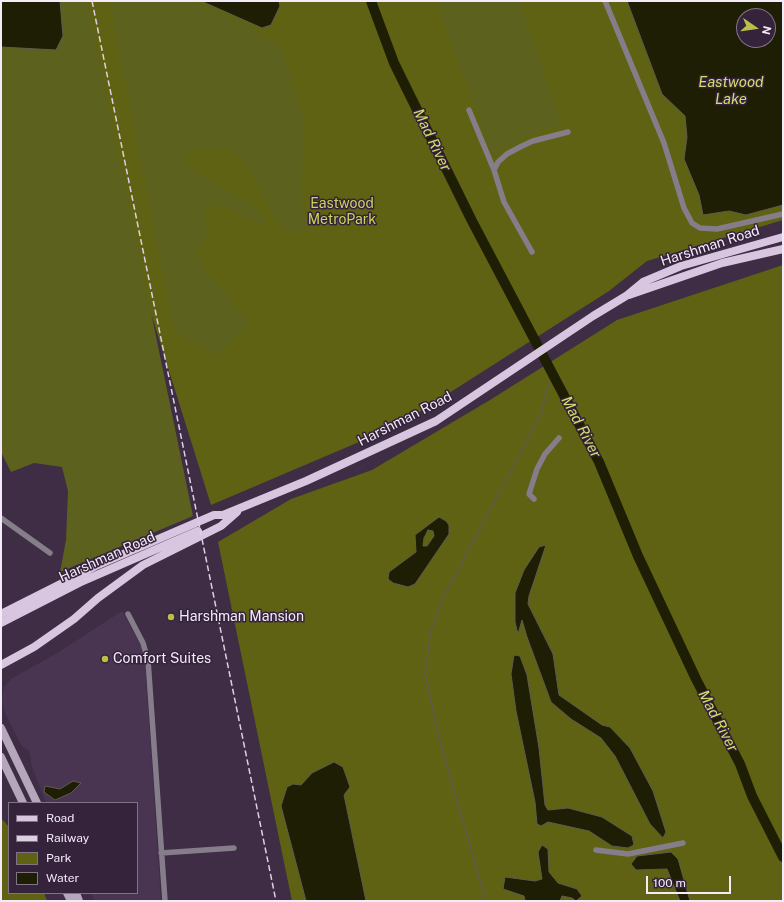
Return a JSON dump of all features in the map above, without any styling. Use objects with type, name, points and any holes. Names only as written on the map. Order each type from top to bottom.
[{"type":"main road","name":"Harshman Road","points":[[1,623],[83,581],[183,537],[214,515],[223,515],[361,457],[423,428],[452,411],[570,331],[626,296],[643,282],[681,266],[720,253],[783,237]]},
{"type":"main road","name":"Harshman Road","points":[[626,296],[648,290],[684,275],[722,263],[783,249]]},
{"type":"main road","points":[[1,666],[40,643],[143,565],[183,537],[221,526],[242,507]]},
{"type":"main road","name":"Harshman Road","points":[[1,614],[85,571],[183,537]]},
{"type":"main road","points":[[1,728],[37,802]]},
{"type":"main road","points":[[1,757],[23,802]]},
{"type":"street","points":[[606,1],[664,143],[684,208],[692,223],[700,228],[717,230],[783,214]]},
{"type":"street","points":[[469,110],[494,170],[504,202],[532,252]]},
{"type":"street","points":[[494,170],[498,162],[507,154],[522,146],[538,139],[568,132]]},
{"type":"street","points":[[534,499],[529,494],[537,469],[545,454],[559,438]]},
{"type":"street","points":[[1,518],[50,553]]},
{"type":"street","points":[[128,614],[143,643],[148,660],[165,901]]},
{"type":"street","points":[[596,850],[628,854],[683,843]]},
{"type":"street","points":[[162,853],[234,848]]},
{"type":"shaded area","points":[[122,611],[142,647],[145,662],[161,901],[95,901],[91,894],[138,894],[138,802],[46,802],[32,767],[30,754],[28,750],[21,745],[4,711],[2,699],[4,687],[11,679],[59,652]]},
{"type":"green space","points":[[1,1],[87,1],[193,516],[60,572],[66,540],[68,491],[62,467],[34,463],[11,472],[1,452]]},
{"type":"green space","name":"Eastwood MetroPark","points":[[70,1],[783,1],[783,220],[647,261],[609,291],[399,425],[211,505],[93,128]]},
{"type":"green space","points":[[109,1],[194,1],[254,29],[282,49],[305,122],[301,191],[308,227],[298,232],[285,231],[275,217],[242,159],[225,147],[189,150],[183,161],[212,182],[253,205],[269,227],[223,207],[205,205],[204,216],[208,232],[196,251],[206,273],[224,291],[249,324],[216,356],[174,330]]},
{"type":"green space","points":[[436,1],[519,1],[561,124],[522,139],[493,157]]},
{"type":"green space","points":[[783,265],[783,901],[292,901],[218,542],[291,499],[372,470],[490,400],[617,320]]},
{"type":"green space","points":[[1,818],[8,826],[8,894],[44,894],[47,901],[1,901]]},
{"type":"water","points":[[1,1],[60,1],[63,36],[56,50],[1,47]]},
{"type":"water","points":[[201,1],[279,1],[280,6],[271,25],[262,28]]},
{"type":"water","name":"Eastwood Lake","points":[[627,1],[783,1],[783,205],[746,215],[729,211],[703,215],[699,195],[684,159],[687,137],[685,116],[662,94]]},
{"type":"water","points":[[439,517],[446,521],[449,525],[449,534],[415,584],[408,587],[393,583],[388,579],[389,572],[416,552],[415,535]],"holes":[[[428,530],[433,531],[434,536],[427,546],[423,546],[424,538]]]},
{"type":"water","points":[[546,545],[529,596],[528,604],[553,654],[559,695],[602,725],[610,727],[630,748],[653,791],[666,832],[663,838],[650,824],[615,756],[601,738],[571,719],[551,702],[522,620],[518,634],[515,622],[515,593],[524,570],[539,547]]},
{"type":"water","points":[[514,655],[520,656],[527,675],[539,748],[545,805],[548,810],[568,808],[602,817],[632,836],[634,845],[628,848],[612,846],[589,831],[548,822],[541,826],[537,824],[535,802],[516,711],[511,674]]},
{"type":"water","points":[[334,762],[343,767],[350,787],[344,795],[366,901],[306,901],[281,806],[287,787],[293,784],[301,785],[312,773]]},
{"type":"water","points":[[73,781],[81,783],[71,793],[55,800],[44,792],[45,786],[60,789]]},
{"type":"water","points":[[542,845],[548,849],[549,872],[558,883],[577,889],[582,896],[576,901],[572,898],[562,896],[560,901],[525,901],[524,896],[503,889],[505,877],[535,881],[542,879],[538,852]]},
{"type":"water","points":[[671,852],[678,859],[690,901],[680,901],[667,869],[636,870],[631,864],[637,856]]},
{"type":"waterway","name":"Mad River","points":[[371,1],[394,63],[472,221],[599,462],[638,556],[696,679],[740,764],[752,796],[783,857]]},
{"type":"waterway","points":[[486,901],[438,735],[425,672],[431,630],[444,596],[540,416],[552,372]]},
{"type":"railway","points":[[92,1],[276,901]]},
{"type":"place","name":"Harshman Mansion","points":[[171,617]]},
{"type":"place","name":"Comfort Suites","points":[[105,659]]}]
